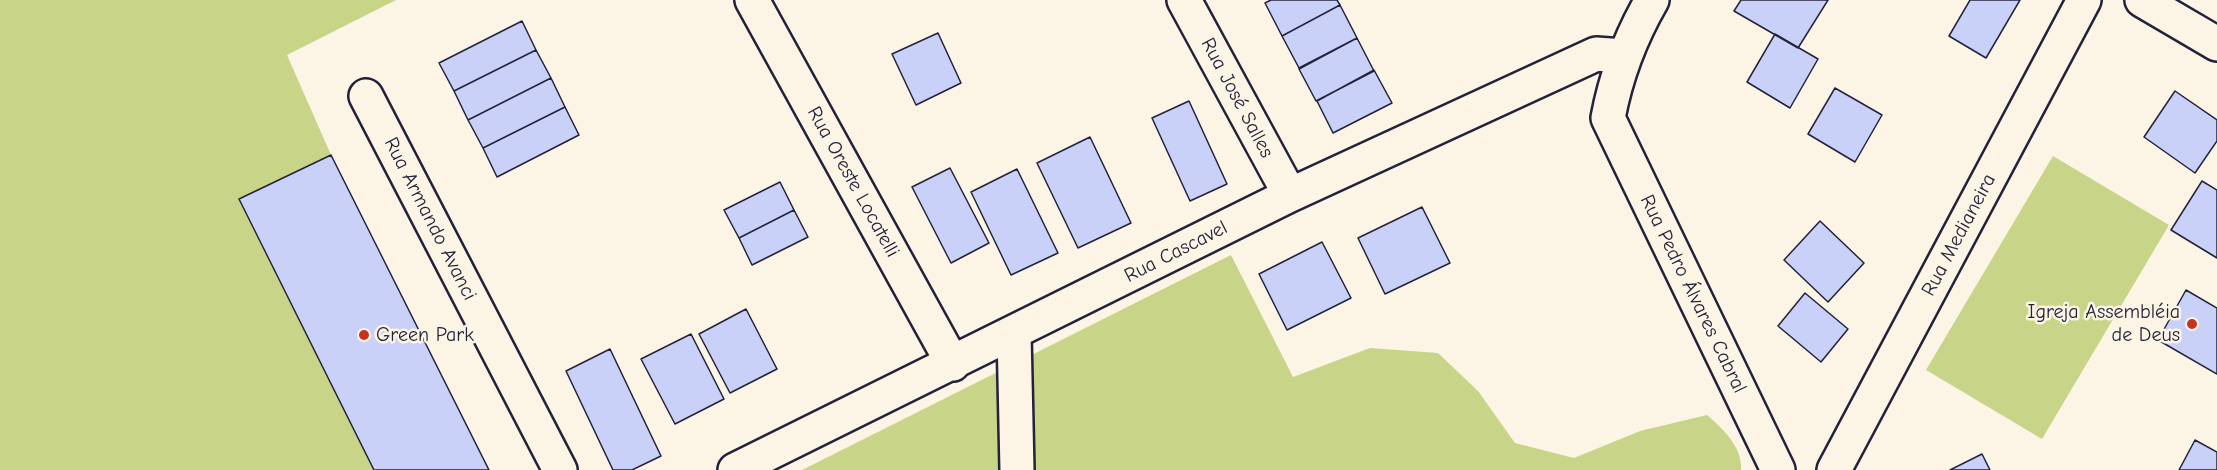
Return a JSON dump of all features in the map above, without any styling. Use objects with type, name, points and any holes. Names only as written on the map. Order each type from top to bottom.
[{"type":"street","name":"Rua Oreste Locatelli","points":[[752,0],[953,364]]},
{"type":"street","name":"Rua José Salles","points":[[1184,0],[1290,195]]},
{"type":"street","points":[[1624,56],[1652,0]]},
{"type":"street","name":"Rua Medianeira","points":[[1834,470],[2084,0]]},
{"type":"street","points":[[2142,0],[2217,44]]},
{"type":"street","name":"Rua Cascavel","points":[[735,470],[953,364],[1290,195],[1596,54],[1624,56]]},
{"type":"street","name":"Rua Pedro Álvares Cabral","points":[[1624,56],[1613,89],[1608,118],[1778,470]]},
{"type":"street","name":"Rua Armando Avanci","points":[[366,96],[560,470]]},
{"type":"street","points":[[1014,333],[1017,470]]},
{"type":"green space","points":[[0,0],[396,0],[287,55],[331,155],[239,200],[374,470],[0,470]]},
{"type":"green space","points":[[2053,156],[2169,225],[2042,439],[1926,370]]},
{"type":"green space","points":[[1231,255],[1293,377],[1370,348],[1438,353],[1478,391],[1515,443],[1574,458],[1640,431],[1707,415],[1725,432],[1735,446],[1741,462],[1741,470],[802,470]]},
{"type":"building","points":[[1271,0],[1337,0],[1340,5],[1282,36],[1265,3]]},
{"type":"building","points":[[1741,0],[1828,0],[1798,48],[1734,11]]},
{"type":"building","points":[[1970,0],[2020,0],[1986,58],[1949,36]]},
{"type":"building","points":[[1340,5],[1357,38],[1299,68],[1282,36]]},
{"type":"building","points":[[522,21],[536,50],[454,91],[439,63]]},
{"type":"building","points":[[938,33],[961,83],[916,105],[892,54]]},
{"type":"building","points":[[1775,34],[1818,59],[1790,108],[1747,82]]},
{"type":"building","points":[[1357,38],[1374,71],[1316,101],[1299,69]]},
{"type":"building","points":[[536,50],[551,78],[468,120],[454,91]]},
{"type":"building","points":[[1374,70],[1392,103],[1333,133],[1317,101]]},
{"type":"building","points":[[551,78],[565,107],[483,148],[468,120]]},
{"type":"building","points":[[1835,88],[1882,115],[1855,162],[1808,134]]},
{"type":"building","points":[[2175,91],[2217,120],[2217,141],[2195,173],[2144,137]]},
{"type":"building","points":[[1189,101],[1227,184],[1190,201],[1152,118]]},
{"type":"building","points":[[565,107],[579,135],[497,177],[483,148]]},
{"type":"building","points":[[1090,137],[1131,223],[1078,248],[1037,163]]},
{"type":"building","name":"Green Park","points":[[331,155],[489,470],[374,470],[239,199]]},
{"type":"building","points":[[950,168],[989,243],[951,263],[912,187]]},
{"type":"building","points":[[1017,169],[1058,253],[1011,275],[971,192]]},
{"type":"building","points":[[2202,181],[2217,190],[2217,258],[2171,230]]},
{"type":"building","points":[[780,182],[794,210],[739,238],[724,210]]},
{"type":"building","points":[[1422,207],[1450,263],[1385,294],[1358,238]]},
{"type":"building","points":[[794,210],[808,237],[752,265],[739,238]]},
{"type":"building","points":[[1820,221],[1864,263],[1828,302],[1784,260]]},
{"type":"building","points":[[1322,242],[1351,298],[1287,330],[1259,274]]},
{"type":"building","name":"Igreja Assembléia de Deus","points":[[2186,290],[2217,308],[2217,374],[2158,340]]},
{"type":"building","points":[[1805,293],[1848,329],[1821,362],[1778,326]]},
{"type":"building","points":[[746,309],[777,369],[730,393],[699,334]]},
{"type":"building","points":[[691,334],[724,399],[675,424],[641,359]]},
{"type":"building","points":[[610,349],[661,456],[632,470],[613,470],[566,371]]},
{"type":"building","points":[[2195,440],[2217,452],[2217,470],[2179,470]]},
{"type":"building","points":[[1982,454],[1990,470],[1950,470]]},
{"type":"place","name":"Igreja Assembléia de Deus","points":[[2192,324]]},
{"type":"place","name":"Green Park","points":[[364,335]]}]
